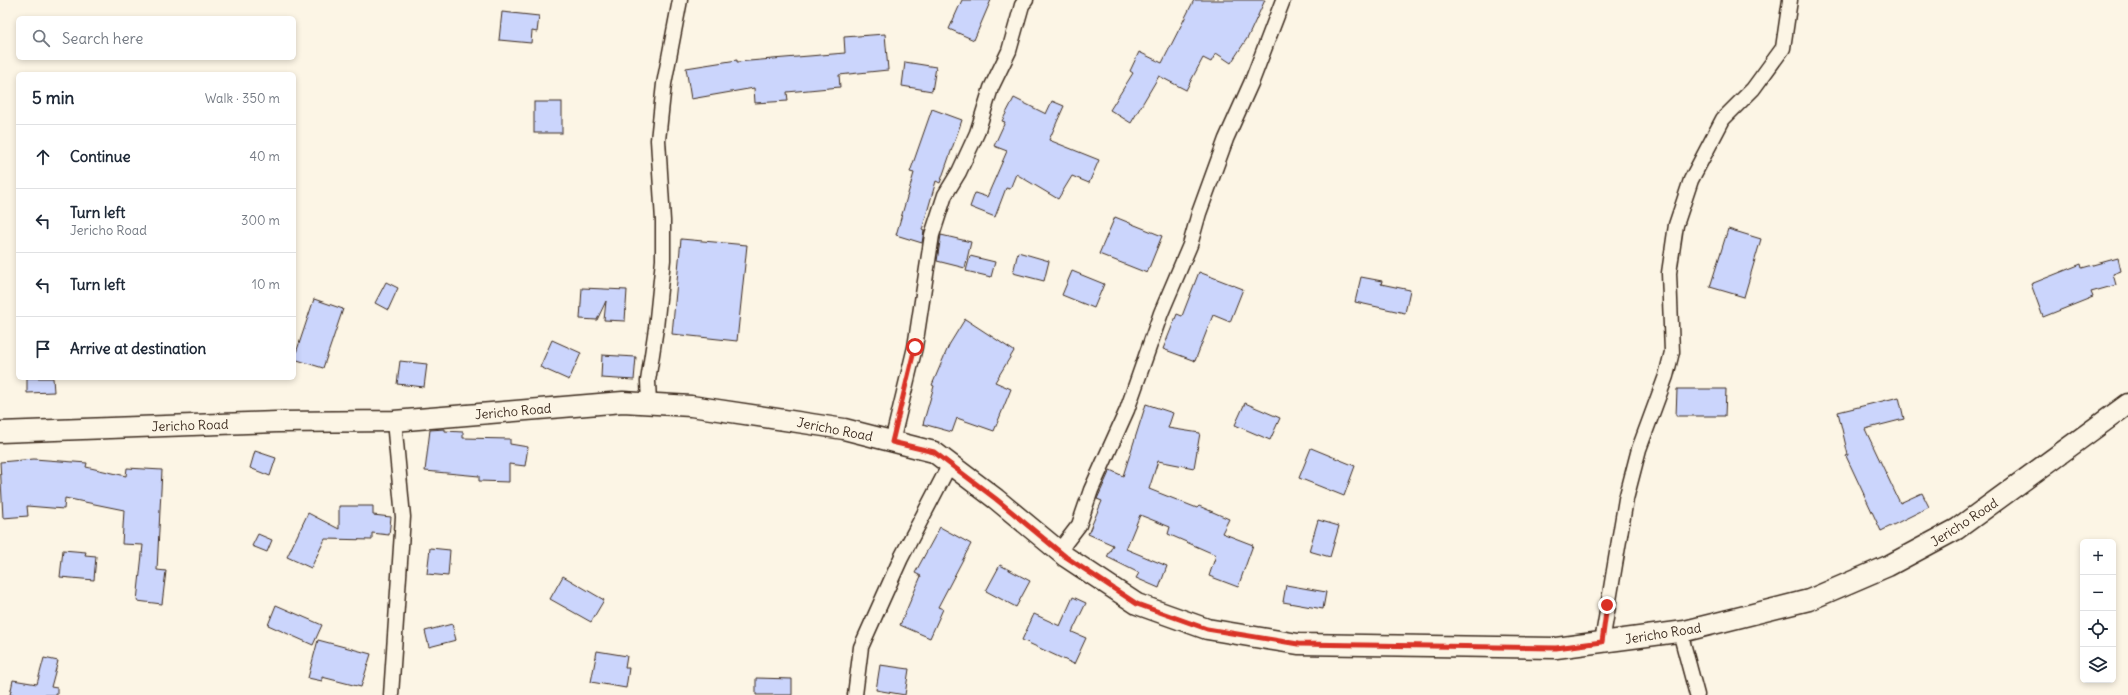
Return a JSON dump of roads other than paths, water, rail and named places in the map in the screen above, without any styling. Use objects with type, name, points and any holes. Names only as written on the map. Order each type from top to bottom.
[{"type":"street","points":[[649,403],[648,381],[656,328],[663,260],[663,221],[658,140],[664,84],[680,0]]},
{"type":"street","points":[[892,442],[915,347],[932,235],[945,195],[959,172],[977,133],[990,88],[1009,51],[1022,4],[1026,0]]},
{"type":"street","points":[[1059,551],[1079,525],[1091,490],[1127,410],[1161,313],[1190,244],[1199,213],[1226,139],[1252,81],[1283,0]]},
{"type":"street","points":[[1602,642],[1626,499],[1639,450],[1666,376],[1672,352],[1669,273],[1676,226],[1691,180],[1723,119],[1753,89],[1783,48],[1790,0]]},
{"type":"street","name":"Jericho Road","points":[[0,432],[277,422],[394,421],[623,402],[690,406],[844,429],[934,452],[1059,551],[1137,604],[1207,629],[1298,644],[1556,648],[1680,632],[1809,600],[1888,566],[1957,529],[2128,404]]},
{"type":"street","points":[[391,695],[403,517],[394,421]]},
{"type":"street","points":[[855,695],[861,646],[901,558],[950,464]]},
{"type":"street","points":[[1680,632],[1697,695]]}]
